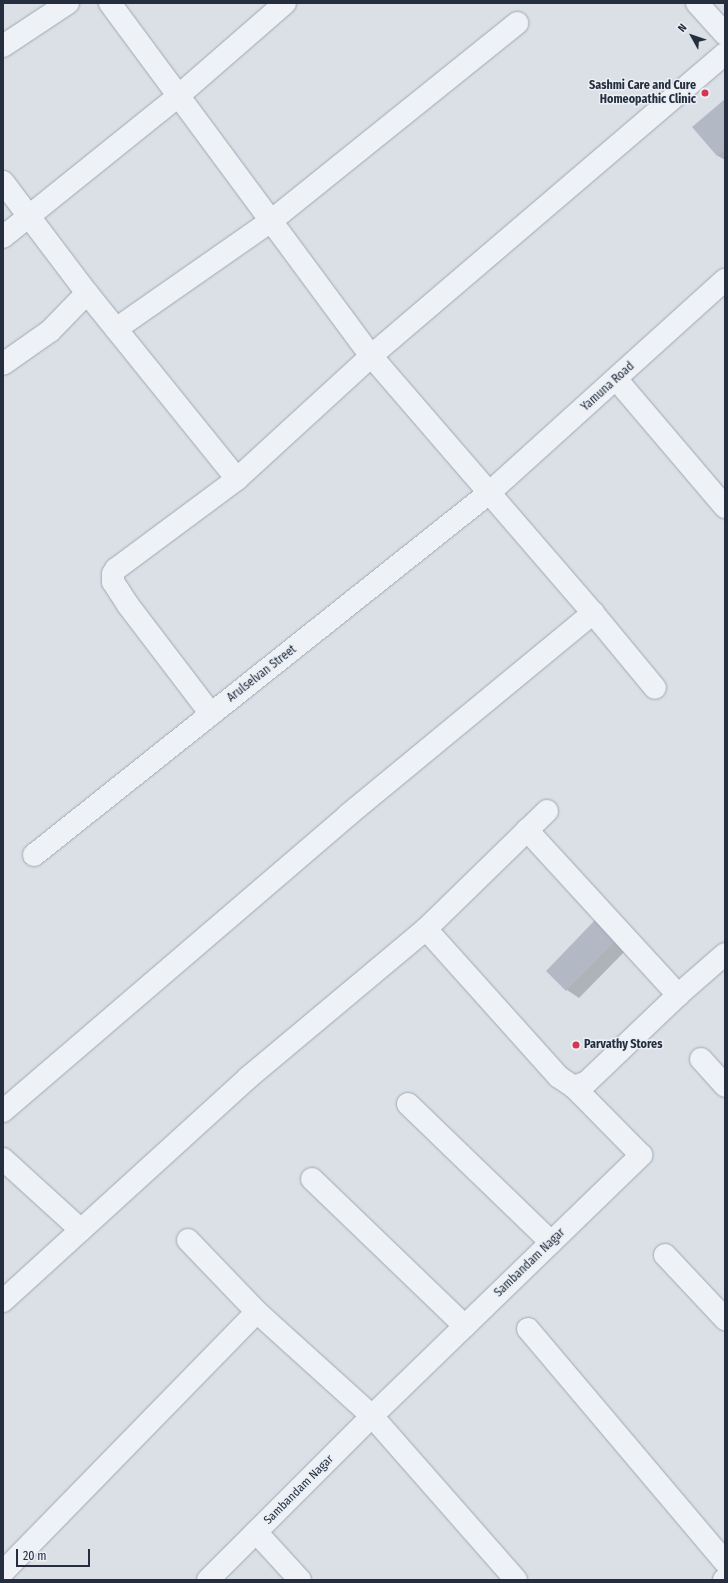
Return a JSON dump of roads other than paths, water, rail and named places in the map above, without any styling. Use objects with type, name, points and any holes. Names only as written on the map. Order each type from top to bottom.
[{"type":"street","points":[[3,46],[68,3]]},
{"type":"street","points":[[110,3],[177,97],[371,356],[593,613],[655,688]]},
{"type":"street","points":[[3,237],[177,97],[285,3]]},
{"type":"street","points":[[697,3],[725,34]]},
{"type":"street","points":[[116,330],[271,221],[517,23]]},
{"type":"street","points":[[211,714],[128,605],[113,582],[113,574],[116,569],[237,479],[371,356],[725,54]]},
{"type":"street","points":[[3,182],[116,330],[237,479]]},
{"type":"street","name":"Yamuna Road","points":[[489,493],[617,380],[725,280]]},
{"type":"street","points":[[3,364],[50,331],[87,293]]},
{"type":"street","points":[[617,380],[725,507]]},
{"type":"street","name":"Arulselvan Street","points":[[34,855],[489,493]]},
{"type":"street","points":[[3,1111],[348,815],[593,613]]},
{"type":"street","points":[[3,1301],[249,1077],[426,929],[547,811]]},
{"type":"street","points":[[527,830],[678,995]]},
{"type":"street","points":[[426,929],[559,1077],[574,1087],[587,1082],[678,995],[725,954]]},
{"type":"street","points":[[701,1059],[725,1086]]},
{"type":"street","name":"Sambandam Nagar","points":[[208,1580],[372,1416],[641,1155],[574,1087]]},
{"type":"street","points":[[408,1104],[551,1242]]},
{"type":"street","points":[[3,1160],[81,1230]]},
{"type":"street","points":[[312,1179],[465,1326]]},
{"type":"street","points":[[188,1240],[257,1312],[372,1416],[516,1580]]},
{"type":"street","points":[[665,1255],[725,1319]]},
{"type":"street","points":[[3,1572],[257,1312]]},
{"type":"street","points":[[528,1328],[725,1562]]},
{"type":"street","points":[[256,1532],[300,1580]]},
{"type":"place","name":"Sashmi Care and Cure Homeopathic Clinic","points":[[705,93]]},
{"type":"place","name":"Parvathy Stores","points":[[576,1045]]}]
